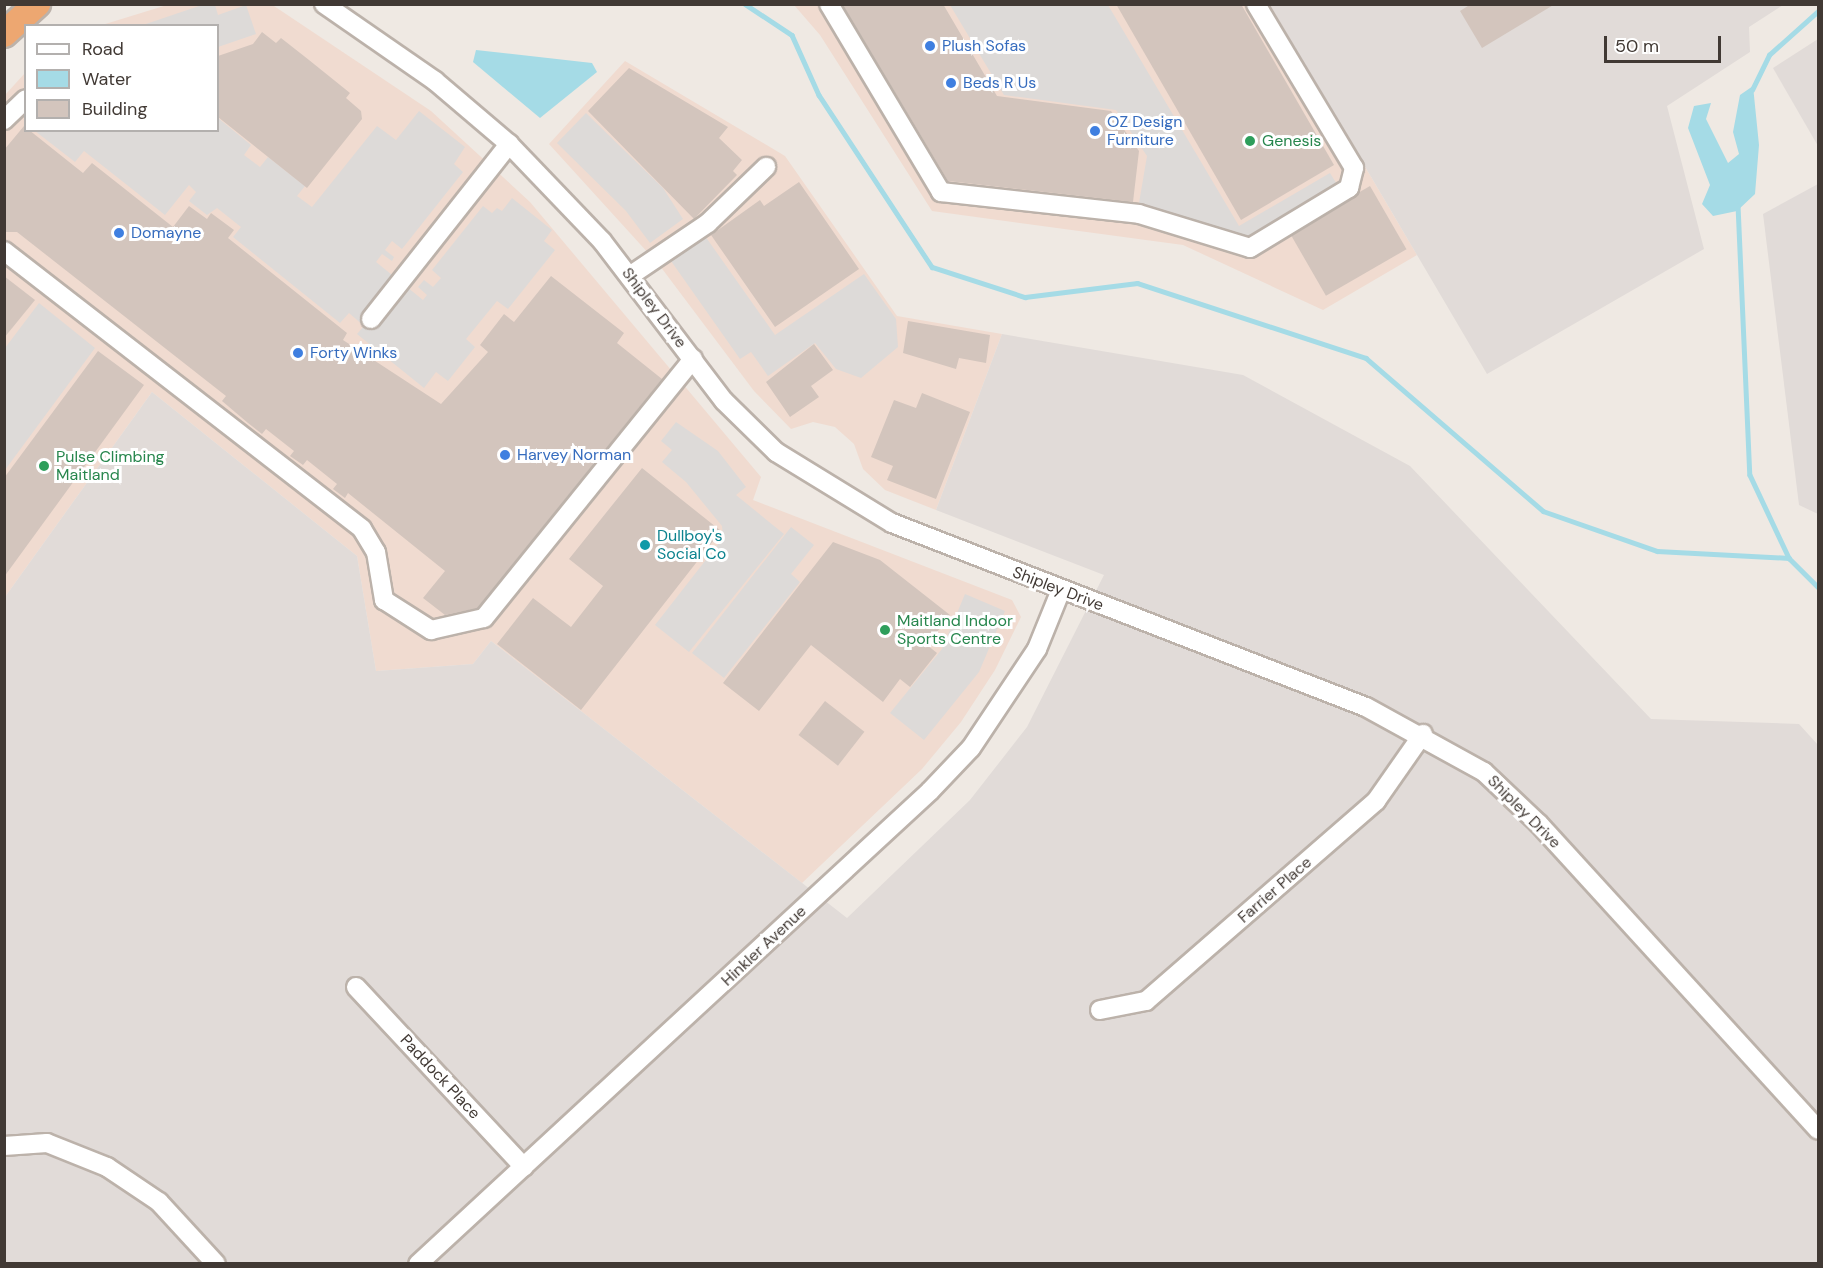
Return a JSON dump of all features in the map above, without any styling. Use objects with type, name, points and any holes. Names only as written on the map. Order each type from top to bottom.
[{"type":"highway","points":[[4,10],[11,4]]},
{"type":"highway","points":[[4,34],[37,4]]},
{"type":"street","name":"Shipley Drive","points":[[324,4],[435,81],[509,144],[631,275],[693,360],[750,430],[840,494],[892,523],[1423,734],[1509,792],[1818,1130]]},
{"type":"street","points":[[829,4],[941,192],[1139,214],[1250,248],[1349,188],[1354,168],[1256,4]]},
{"type":"street","points":[[4,120],[24,101]]},
{"type":"street","points":[[371,319],[509,144]]},
{"type":"street","points":[[631,275],[708,223],[766,167]]},
{"type":"street","points":[[4,251],[362,529],[376,552],[384,600],[432,630],[484,618],[693,360]]},
{"type":"street","name":"Hinkler Avenue","points":[[418,1263],[879,841],[971,748],[1037,649],[1061,590]]},
{"type":"street","name":"Farrier Place","points":[[1100,1010],[1146,1001],[1376,801],[1423,734]]},
{"type":"street","name":"Paddock Place","points":[[356,987],[524,1167]]},
{"type":"street","points":[[4,1146],[47,1143],[107,1167],[159,1202],[216,1263]]},
{"type":"shaded area","points":[[205,4],[215,5],[218,15],[246,5],[256,34],[219,47],[219,24],[146,24]]},
{"type":"shaded area","points":[[271,4],[431,111],[530,202],[761,477],[753,500],[1012,600],[1021,617],[995,670],[961,722],[922,769],[802,883],[491,641],[473,664],[376,671],[357,556],[152,392],[5,597],[5,95],[24,74],[24,132],[219,132],[219,24],[105,24],[167,5]]},
{"type":"shaded area","points":[[794,5],[1270,5],[1417,255],[1323,310],[1183,245],[932,211],[820,35]]},
{"type":"shaded area","points":[[950,5],[1108,5],[1239,226],[1330,173],[1338,186],[1244,241],[1139,203],[1147,156],[1116,110],[1004,95]]},
{"type":"shaded area","points":[[1270,5],[1783,5],[1749,27],[1750,52],[1667,106],[1704,249],[1487,374]]},
{"type":"shaded area","points":[[1818,39],[1818,146],[1773,68]]},
{"type":"shaded area","points":[[625,61],[785,156],[897,316],[1002,334],[936,510],[885,490],[863,469],[854,444],[835,427],[813,422],[791,429],[754,391],[660,266],[549,144]]},
{"type":"shaded area","points":[[419,111],[465,147],[454,164],[463,172],[402,249],[392,241],[385,250],[394,257],[392,261],[382,254],[376,262],[423,300],[427,295],[418,287],[424,280],[433,287],[441,278],[432,270],[483,206],[492,213],[497,208],[502,211],[512,198],[552,230],[544,241],[555,250],[508,309],[497,301],[466,339],[475,347],[448,381],[436,372],[424,388],[357,334],[364,326],[349,313],[340,323],[233,237],[241,227],[217,208],[207,215],[189,201],[196,192],[189,185],[165,215],[84,151],[75,162],[36,132],[219,132],[219,119],[251,145],[244,155],[260,167],[268,157],[305,186],[297,196],[312,207],[377,126],[396,140]]},
{"type":"shaded area","points":[[586,113],[663,188],[683,219],[650,243],[626,211],[557,143]]},
{"type":"shaded area","points":[[1818,184],[1818,514],[1799,505],[1763,214]]},
{"type":"shaded area","points":[[705,236],[775,335],[864,274],[896,319],[898,347],[861,378],[836,369],[815,343],[768,376],[751,352],[740,359],[671,261]]},
{"type":"shaded area","points":[[39,303],[95,348],[5,470],[5,348]]},
{"type":"shaded area","points":[[1002,334],[1243,375],[1410,466],[1651,719],[1799,724],[1818,745],[1818,1263],[5,1264],[5,597],[152,392],[357,556],[376,671],[473,664],[491,641],[847,918],[970,800],[1027,727],[1104,575],[936,510]]},
{"type":"shaded area","points":[[676,422],[718,451],[746,487],[736,495],[784,534],[689,652],[655,625],[723,538],[722,526],[686,482],[662,462],[672,450],[661,441]]},
{"type":"shaded area","points":[[791,527],[814,545],[791,574],[800,582],[724,678],[692,653]]},
{"type":"shaded area","points":[[965,594],[1005,611],[979,672],[924,740],[890,713],[942,649]]},
{"type":"water","points":[[476,50],[592,63],[597,72],[540,118],[473,62]]},
{"type":"water","points":[[1753,86],[1759,145],[1755,194],[1737,211],[1713,216],[1702,204],[1710,185],[1688,128],[1694,106],[1711,103],[1706,119],[1728,163],[1739,154],[1733,132],[1740,95]]},
{"type":"building","points":[[842,4],[943,4],[997,96],[1111,111],[1139,151],[1133,202],[948,181]]},
{"type":"building","points":[[1116,4],[1241,4],[1334,165],[1241,220]]},
{"type":"building","points":[[1471,4],[1555,4],[1482,48],[1460,11]]},
{"type":"building","points":[[262,32],[276,43],[281,38],[350,93],[346,98],[361,111],[362,119],[307,188],[219,118],[219,56],[253,44]]},
{"type":"building","points":[[629,68],[728,127],[719,138],[742,160],[733,171],[737,175],[694,219],[588,111]]},
{"type":"building","points":[[24,126],[24,132],[32,132],[83,173],[92,163],[173,227],[189,206],[207,219],[211,213],[234,230],[228,238],[347,333],[343,340],[441,404],[488,352],[480,345],[504,314],[514,322],[551,276],[624,333],[617,343],[662,379],[478,608],[445,615],[423,598],[445,571],[348,493],[345,498],[333,489],[337,484],[307,460],[303,465],[290,456],[294,451],[266,429],[262,434],[248,423],[222,401],[226,396],[17,232],[4,232],[4,150]]},
{"type":"building","points":[[799,182],[859,269],[775,327],[711,235],[760,200],[764,206]]},
{"type":"building","points":[[1370,186],[1406,249],[1326,296],[1289,232]]},
{"type":"building","points":[[4,276],[35,300],[4,338]]},
{"type":"building","points":[[908,321],[990,335],[986,363],[959,358],[956,369],[903,353]]},
{"type":"building","points":[[814,344],[833,370],[811,386],[819,397],[790,417],[766,382]]},
{"type":"building","points":[[98,351],[144,385],[4,577],[4,478]]},
{"type":"building","points":[[922,393],[970,412],[936,499],[887,480],[893,466],[871,457],[894,400],[916,408]]},
{"type":"building","points":[[642,468],[721,531],[581,710],[497,644],[533,598],[571,627],[603,586],[569,559]]},
{"type":"building","points":[[833,542],[880,560],[950,615],[927,645],[937,653],[910,687],[900,679],[883,702],[811,645],[759,711],[723,683]]},
{"type":"building","points":[[825,701],[864,732],[838,766],[799,735]]},
{"type":"waterway","points":[[745,4],[792,35],[819,95],[932,267],[1025,297],[1137,283],[1366,358],[1543,511],[1657,551],[1789,558]]},
{"type":"waterway","points":[[1752,90],[1769,55],[1818,11]]},
{"type":"waterway","points":[[1738,205],[1750,475],[1789,558],[1818,587]]},
{"type":"place","name":"Plush Sofas","points":[[930,46]]},
{"type":"place","name":"Beds R Us","points":[[951,83]]},
{"type":"place","name":"OZ Design Furniture","points":[[1095,131]]},
{"type":"place","name":"Genesis","points":[[1250,141]]},
{"type":"place","name":"Domayne","points":[[119,233]]},
{"type":"place","name":"Forty Winks","points":[[298,353]]},
{"type":"place","name":"Harvey Norman","points":[[505,455]]},
{"type":"place","name":"Pulse Climbing Maitland","points":[[44,466]]},
{"type":"place","name":"Dullboy's Social Co","points":[[645,545]]},
{"type":"place","name":"Maitland Indoor Sports Centre","points":[[885,630]]}]
